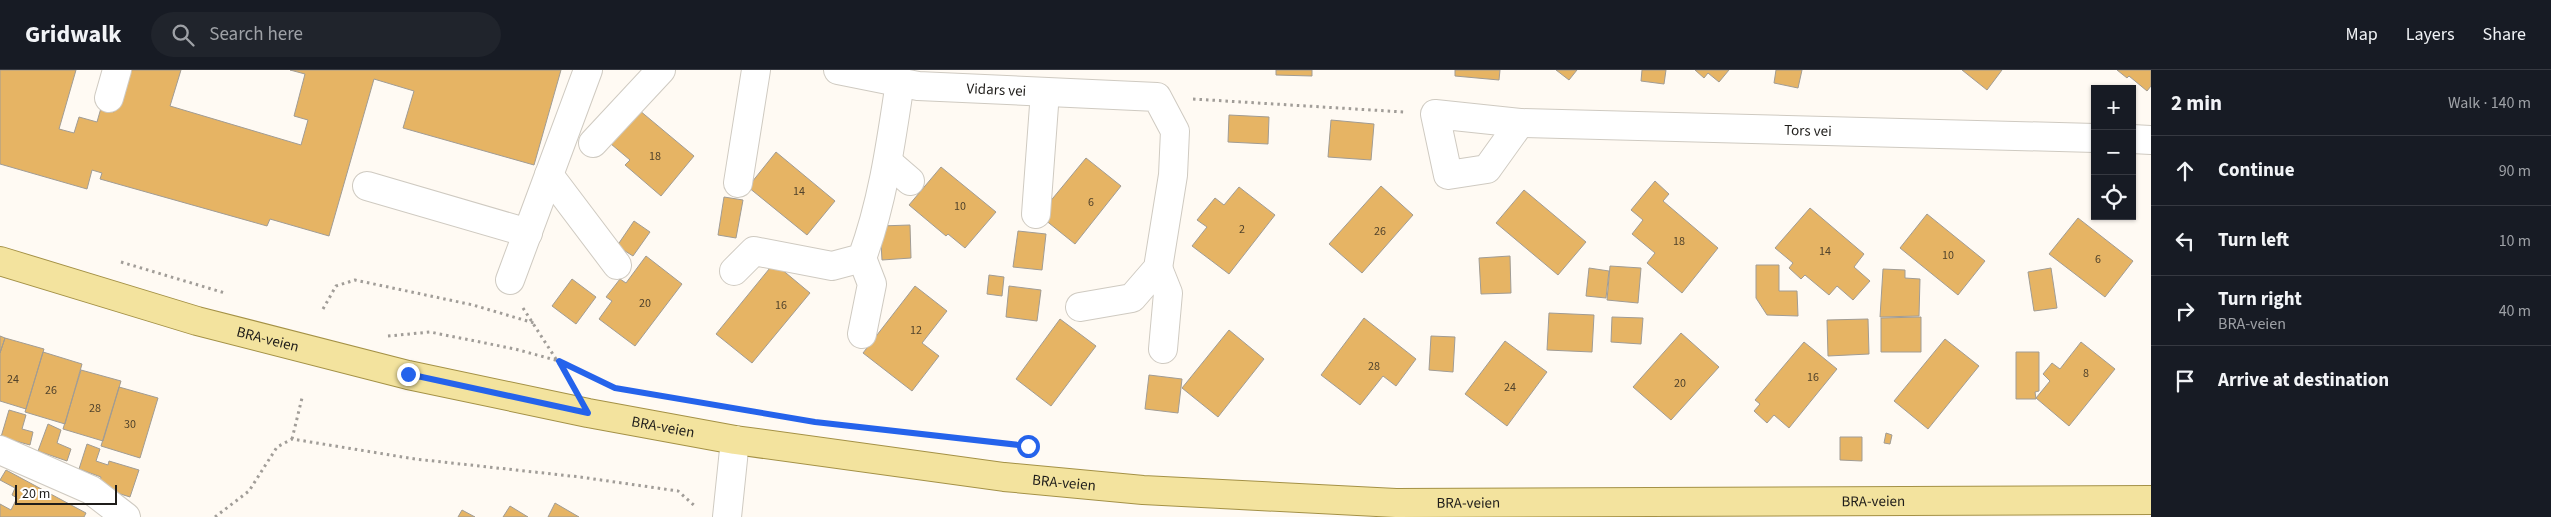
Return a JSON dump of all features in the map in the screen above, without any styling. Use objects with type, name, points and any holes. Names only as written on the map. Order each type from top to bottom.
[{"type":"main road","name":"BRA-veien","points":[[0,261],[196,321],[408,374],[588,413],[735,440],[1004,477],[1143,490],[1396,503],[2151,500]]},
{"type":"street","points":[[109,98],[117,70]]},
{"type":"street","points":[[510,280],[588,70]]},
{"type":"street","points":[[593,143],[661,70]]},
{"type":"street","points":[[738,183],[756,70]]},
{"type":"street","name":"Vidars vei","points":[[838,70],[918,86],[1157,97]]},
{"type":"street","points":[[862,334],[872,284],[862,258],[874,224],[888,162],[900,82]]},
{"type":"street","points":[[1036,214],[1046,92]]},
{"type":"street","points":[[1157,97],[1175,130],[1173,175],[1158,268],[1168,293],[1163,349]]},
{"type":"street","points":[[1435,114],[1448,174],[1487,169],[1520,123]]},
{"type":"street","name":"Tors vei","points":[[1435,114],[1520,123],[2091,138]]},
{"type":"street","points":[[2136,139],[2151,140]]},
{"type":"street","points":[[888,162],[910,181]]},
{"type":"street","points":[[549,175],[617,265]]},
{"type":"street","points":[[367,186],[528,233]]},
{"type":"street","points":[[734,271],[754,251],[832,266],[862,258]]},
{"type":"street","points":[[1080,307],[1132,298],[1158,268]]},
{"type":"street","points":[[727,517],[735,440]]},
{"type":"street","points":[[0,450],[91,490],[126,517]]},
{"type":"path","points":[[1157,97],[1435,114]]},
{"type":"path","points":[[120,262],[230,295]]},
{"type":"path","points":[[323,309],[336,286],[355,280],[473,305],[534,323]]},
{"type":"path","points":[[510,280],[588,413]]},
{"type":"path","points":[[379,336],[430,332],[515,349],[559,361],[607,384]]},
{"type":"path","points":[[292,438],[302,398]]},
{"type":"path","points":[[215,517],[249,491],[278,447],[292,438],[415,459],[678,491],[696,506],[697,512]]},
{"type":"building","points":[[0,70],[76,70],[59,129],[74,133],[79,117],[97,122],[101,108],[114,112],[127,70],[181,70],[170,106],[301,145],[308,120],[294,116],[305,74],[290,70],[561,70],[534,165],[403,128],[414,91],[374,79],[329,236],[270,219],[267,226],[100,179],[102,173],[92,170],[87,189],[0,164]]},
{"type":"building","points":[[1276,70],[1312,70],[1312,76],[1276,75]]},
{"type":"building","points":[[1455,70],[1500,70],[1499,80],[1455,76]]},
{"type":"building","points":[[1556,70],[1577,70],[1569,80]]},
{"type":"building","points":[[1642,70],[1666,70],[1664,84],[1641,81]]},
{"type":"building","points":[[1695,70],[1729,70],[1719,82],[1708,73],[1704,78]]},
{"type":"building","points":[[1776,70],[1802,70],[1798,88],[1774,83]]},
{"type":"building","points":[[1962,70],[2002,70],[1987,90]]},
{"type":"building","points":[[2117,70],[2151,70],[2151,86],[2147,91],[2129,76],[2127,78]]},
{"type":"building","points":[[639,110],[694,156],[661,196],[625,165],[630,160],[611,144]]},
{"type":"building","points":[[1229,115],[1269,117],[1268,144],[1228,142]]},
{"type":"building","points":[[1331,120],[1374,124],[1371,160],[1328,157]]},
{"type":"building","points":[[776,152],[835,201],[807,235],[748,187]]},
{"type":"building","points":[[1086,158],[1121,186],[1075,244],[1039,215]]},
{"type":"building","points":[[941,167],[996,212],[965,248],[948,234],[946,236],[909,205]]},
{"type":"building","points":[[1655,181],[1669,194],[1663,201],[1718,248],[1682,293],[1647,263],[1655,253],[1632,234],[1643,220],[1631,210]]},
{"type":"building","points":[[1381,186],[1413,215],[1362,273],[1329,244]]},
{"type":"building","points":[[1239,187],[1275,215],[1229,274],[1192,246],[1207,227],[1197,220],[1215,198],[1224,205]]},
{"type":"building","points":[[1524,190],[1586,242],[1558,275],[1496,223]]},
{"type":"building","points":[[724,197],[743,200],[736,238],[718,235]]},
{"type":"building","points":[[1810,208],[1864,254],[1854,267],[1870,281],[1853,300],[1837,286],[1829,295],[1805,275],[1801,279],[1789,268],[1793,263],[1775,248]]},
{"type":"building","points":[[1927,214],[1985,261],[1958,295],[1900,248]]},
{"type":"building","points":[[2078,218],[2133,261],[2105,297],[2049,254]]},
{"type":"building","points":[[634,221],[650,232],[633,256],[617,246]]},
{"type":"building","points":[[910,225],[911,258],[882,260],[880,226]]},
{"type":"building","points":[[1018,231],[1046,234],[1042,270],[1013,267]]},
{"type":"building","points":[[646,256],[682,284],[635,346],[599,319],[612,301],[606,297],[620,279],[626,283]]},
{"type":"building","points":[[1510,256],[1511,293],[1481,294],[1479,258]]},
{"type":"building","points":[[774,263],[810,293],[752,363],[716,334]]},
{"type":"building","points":[[1756,265],[1779,265],[1779,291],[1797,291],[1798,316],[1767,315],[1756,298]]},
{"type":"building","points":[[1610,266],[1641,268],[1638,303],[1607,300]]},
{"type":"building","points":[[1589,268],[1609,271],[1606,298],[1586,296]]},
{"type":"building","points":[[2051,268],[2057,308],[2034,311],[2028,272]]},
{"type":"building","points":[[1883,269],[1905,270],[1905,278],[1920,279],[1919,316],[1880,317]]},
{"type":"building","points":[[989,275],[1004,277],[1002,296],[987,294]]},
{"type":"building","points":[[572,279],[596,297],[576,324],[552,306]]},
{"type":"building","points":[[915,286],[947,311],[922,343],[939,356],[912,391],[863,353]]},
{"type":"building","points":[[1009,286],[1041,290],[1037,321],[1006,317]]},
{"type":"building","points":[[1549,313],[1594,315],[1592,352],[1547,350]]},
{"type":"building","points":[[1612,317],[1643,318],[1641,344],[1611,342]]},
{"type":"building","points":[[1921,317],[1921,352],[1881,352],[1881,318]]},
{"type":"building","points":[[1364,318],[1416,359],[1396,386],[1383,376],[1360,405],[1321,375]]},
{"type":"building","points":[[1060,319],[1096,346],[1051,406],[1016,379]]},
{"type":"building","points":[[1868,319],[1869,354],[1828,356],[1827,320]]},
{"type":"building","points":[[1229,330],[1264,359],[1218,417],[1182,388]]},
{"type":"building","points":[[1681,333],[1719,367],[1671,420],[1633,387]]},
{"type":"building","points":[[0,336],[5,338],[0,353]]},
{"type":"building","points":[[1431,336],[1455,337],[1453,372],[1429,370]]},
{"type":"building","points":[[5,338],[44,349],[26,409],[0,401],[0,353]]},
{"type":"building","points":[[1945,339],[1979,366],[1928,429],[1894,401]]},
{"type":"building","points":[[1505,341],[1547,372],[1507,426],[1465,394]]},
{"type":"building","points":[[1804,342],[1837,369],[1789,428],[1774,415],[1767,423],[1754,411],[1760,404],[1755,400]]},
{"type":"building","points":[[2081,342],[2115,369],[2069,426],[2036,398],[2050,381],[2043,374],[2052,363],[2060,369]]},
{"type":"building","points":[[43,352],[82,364],[65,424],[25,412]]},
{"type":"building","points":[[2016,352],[2039,352],[2039,391],[2035,392],[2036,399],[2016,399]]},
{"type":"building","points":[[81,370],[121,381],[103,441],[63,429]]},
{"type":"building","points":[[1149,375],[1182,379],[1178,413],[1145,409]]},
{"type":"building","points":[[119,387],[158,398],[140,458],[101,446]]},
{"type":"building","points":[[9,410],[26,415],[22,429],[33,432],[30,445],[1,437]]},
{"type":"building","points":[[48,424],[61,430],[57,443],[71,449],[67,461],[38,451]]},
{"type":"building","points":[[1886,433],[1892,435],[1890,444],[1884,443]]},
{"type":"building","points":[[1840,437],[1862,437],[1862,461],[1840,460]]},
{"type":"building","points":[[87,444],[100,449],[96,461],[108,465],[109,461],[139,470],[130,497],[98,487],[101,477],[79,469]]},
{"type":"building","points":[[6,470],[86,513],[84,517],[0,517],[0,504],[11,510],[17,498],[12,495],[15,488],[0,480]]},
{"type":"building","points":[[555,503],[579,517],[548,517]]},
{"type":"building","points":[[510,506],[528,517],[503,517]]},
{"type":"building","points":[[462,510],[475,517],[458,517]]},
{"type":"route","points":[[408,374],[588,413],[559,361],[615,388],[815,422],[1028,446]]}]
